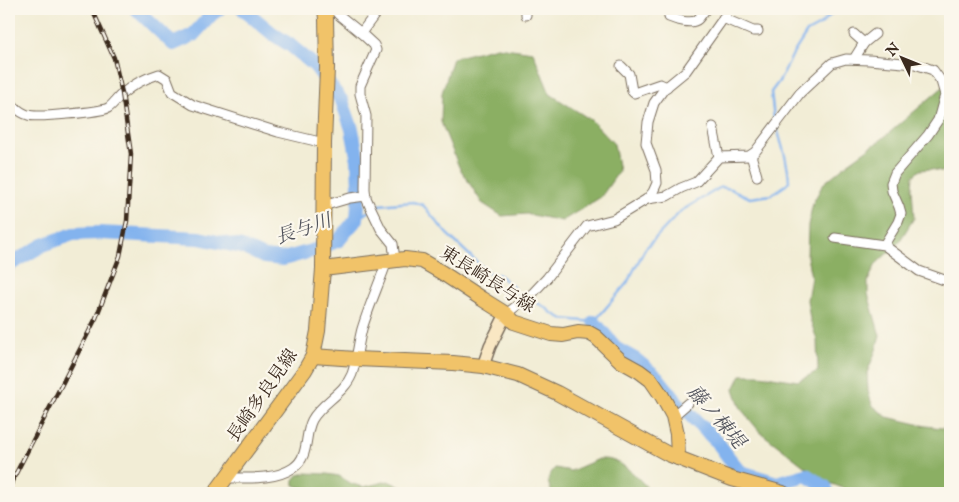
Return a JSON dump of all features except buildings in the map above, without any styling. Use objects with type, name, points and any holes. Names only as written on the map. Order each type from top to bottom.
[{"type":"main road","name":"長崎多良見線","points":[[215,493],[305,370],[312,356],[318,331],[323,265],[327,68],[325,9]]},
{"type":"main road","name":"東長崎長与線","points":[[323,265],[405,259],[422,261],[506,314],[514,322],[551,334],[563,335],[578,332],[596,337],[621,362],[639,371],[651,380],[662,396],[674,416],[678,458]]},
{"type":"main road","points":[[312,356],[453,363],[483,366],[518,375],[557,393],[668,454],[732,479],[783,493]]},
{"type":"street","points":[[226,478],[278,475],[299,464],[304,455],[312,420],[344,387],[352,374],[363,327],[391,261],[392,244],[365,196],[366,116],[360,94],[360,86],[376,50],[374,45],[334,9]]},
{"type":"street","points":[[361,33],[379,9]]},
{"type":"street","points":[[669,9],[669,17],[675,20],[693,22],[697,21],[706,9]]},
{"type":"street","points":[[483,366],[490,346],[506,314],[532,294],[547,278],[587,226],[614,219],[647,199],[653,192],[657,183],[656,170],[646,143],[648,122],[654,104],[667,87],[686,71],[728,9]]},
{"type":"street","points":[[723,18],[753,31],[758,31]]},
{"type":"street","points":[[854,34],[864,43]]},
{"type":"street","points":[[854,59],[864,43],[875,34]]},
{"type":"street","points":[[647,199],[667,196],[696,182],[718,157],[751,155],[763,143],[800,93],[832,63],[854,59],[915,64],[933,70],[941,82],[945,95],[938,120],[928,135],[895,173],[891,183],[892,190],[901,214],[884,245]]},
{"type":"street","points":[[621,66],[629,74],[634,93],[660,84],[667,87]]},
{"type":"street","points":[[9,102],[20,112],[29,116],[87,112],[108,108],[122,93],[144,79],[159,74],[167,79],[172,92],[193,104],[278,132],[324,143]]},
{"type":"street","points":[[713,127],[718,157]]},
{"type":"street","points":[[751,155],[757,176]]},
{"type":"street","points":[[324,206],[350,198],[365,196]]},
{"type":"street","points":[[835,238],[884,245],[919,271],[950,282]]},
{"type":"street","points":[[674,416],[688,404]]},
{"type":"green space","points":[[497,47],[533,52],[550,94],[591,120],[614,144],[619,171],[601,197],[562,221],[527,214],[502,216],[482,203],[459,167],[441,122],[442,93],[453,58]]},
{"type":"green space","points":[[950,81],[950,173],[930,169],[920,170],[913,176],[914,218],[899,242],[876,264],[868,281],[868,294],[880,336],[867,373],[868,391],[872,405],[887,417],[926,426],[950,429],[950,493],[855,493],[822,480],[760,432],[741,409],[734,389],[741,375],[760,375],[798,381],[818,371],[817,340],[810,319],[807,300],[811,277],[807,257],[808,225],[813,203],[823,184],[882,139]]},
{"type":"green space","points":[[599,459],[611,460],[626,468],[648,489],[647,493],[552,493],[548,480],[555,468],[571,471]]},
{"type":"green space","points":[[306,473],[339,476],[352,484],[364,487],[388,481],[408,493],[323,493],[316,489],[302,488],[294,485],[294,480],[298,475]]},
{"type":"waterway","name":"長与川","points":[[136,9],[173,44],[193,35],[219,9]]},
{"type":"waterway","name":"長与川","points":[[9,265],[43,245],[73,234],[100,233],[199,238],[242,247],[264,257],[283,259],[315,250],[339,240],[357,219],[359,190],[358,161],[352,129],[342,101],[315,66],[243,9]]},
{"type":"waterway","points":[[775,123],[771,92],[780,80],[807,32],[820,25],[838,9]]},
{"type":"waterway","points":[[529,299],[563,319],[594,322],[627,283],[645,249],[681,211],[721,187],[731,189],[750,198],[771,195],[786,185],[789,181],[788,170],[777,128]]},
{"type":"waterway","points":[[357,219],[378,205],[413,202],[423,205],[447,234],[494,278],[498,274],[515,289],[513,294],[521,299]]},
{"type":"waterway","name":"藤ノ棟堤","points":[[594,322],[617,349],[635,359],[658,378],[678,403],[718,443],[741,472],[777,483],[806,475],[825,487],[827,493]]},
{"type":"railway","points":[[9,491],[12,481],[96,318],[120,256],[127,221],[131,154],[122,93],[114,58],[92,9]]}]
